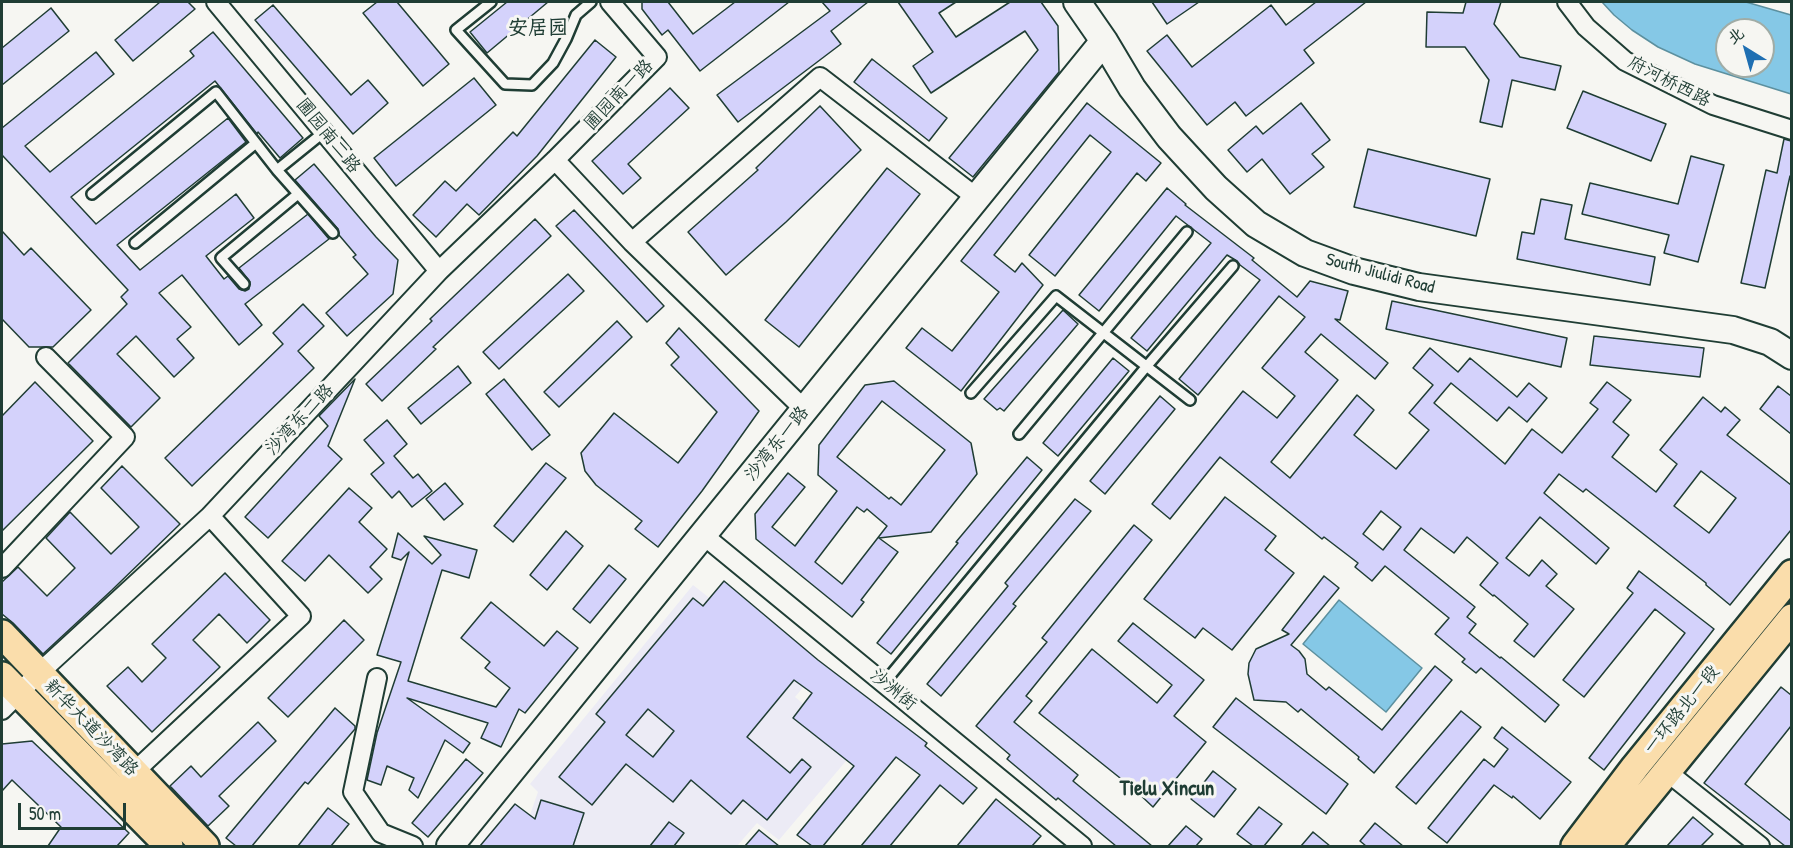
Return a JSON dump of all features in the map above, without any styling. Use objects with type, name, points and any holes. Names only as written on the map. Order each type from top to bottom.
[{"type":"main road","name":"一环路北一段","points":[[1575,846],[1791,574]]},
{"type":"main road","name":"一环路北一段","points":[[1606,846],[1791,618]]},
{"type":"main road","name":"新华大道沙湾路","points":[[2,634],[205,846]]},
{"type":"main road","name":"新华大道沙湾路","points":[[7,693],[169,846]]},
{"type":"street","name":"圃园南二路","points":[[216,2],[439,271]]},
{"type":"street","name":"圃园南一路","points":[[555,160],[657,57],[610,2]]},
{"type":"street","name":"South Jiulidi Road","points":[[1077,2],[1132,88],[1169,136],[1216,188],[1256,224],[1305,253],[1354,271],[1419,287],[1733,330],[1770,342],[1791,356]]},
{"type":"street","name":"府河桥西路","points":[[1566,2],[1586,27],[1625,61],[1713,105],[1791,129]]},
{"type":"street","name":"沙湾东一路","points":[[450,846],[1104,41]]},
{"type":"street","points":[[632,242],[820,77],[976,198]]},
{"type":"street","points":[[555,160],[632,242],[805,410]]},
{"type":"street","name":"沙湾东二路","points":[[7,693],[39,673],[210,516],[439,271],[555,160]]},
{"type":"street","points":[[2,568],[125,437],[46,357]]},
{"type":"street","points":[[134,772],[301,616],[210,516]]},
{"type":"street","name":"沙洲街","points":[[703,535],[1082,846]]},
{"type":"street","points":[[377,678],[352,792],[381,833],[413,846]]},
{"type":"street","points":[[1666,771],[1760,846]]},
{"type":"lane","points":[[491,2],[456,30],[505,84],[532,85],[553,63],[576,15],[591,2]]},
{"type":"lane","points":[[92,194],[216,92],[278,170],[333,233]]},
{"type":"lane","points":[[278,170],[324,132]]},
{"type":"lane","points":[[135,243],[256,143]]},
{"type":"lane","points":[[244,284],[221,258],[298,194]]},
{"type":"lane","points":[[1018,434],[1187,232]]},
{"type":"lane","points":[[884,683],[1146,367],[1233,266]]},
{"type":"lane","points":[[970,393],[1056,296],[1190,400]]},
{"type":"shaded area","points":[[693,585],[811,678],[795,697],[857,748],[779,840],[757,823],[737,846],[519,846],[538,792],[530,784]]},
{"type":"water","points":[[1602,2],[1746,2],[1791,15],[1791,94],[1740,78],[1775,78],[1775,18],[1715,18],[1715,70],[1658,47],[1632,30]]},
{"type":"water","points":[[1339,600],[1422,668],[1386,712],[1303,644]]},
{"type":"building","points":[[160,2],[188,2],[195,9],[133,61],[115,40]]},
{"type":"building","points":[[377,2],[397,2],[449,64],[423,86],[363,13]]},
{"type":"building","points":[[507,2],[548,2],[487,53],[470,32]]},
{"type":"building","points":[[642,2],[668,2],[693,34],[735,2],[789,2],[700,71],[668,30],[662,35],[642,9]]},
{"type":"building","points":[[822,2],[868,2],[831,31],[841,44],[738,122],[717,95],[830,11]]},
{"type":"building","points":[[898,2],[956,2],[939,13],[956,37],[1010,2],[1041,2],[1058,26],[1059,72],[973,177],[949,158],[1038,50],[1025,31],[931,93],[913,66],[933,52]]},
{"type":"building","points":[[1152,2],[1199,2],[1167,24]]},
{"type":"building","points":[[1316,2],[1366,2],[1304,50],[1314,63],[1246,116],[1235,102],[1207,125],[1147,51],[1167,35],[1192,67],[1271,5],[1286,25]]},
{"type":"building","points":[[1466,2],[1501,2],[1494,24],[1520,57],[1561,66],[1555,90],[1512,80],[1502,127],[1480,122],[1489,80],[1465,47],[1426,47],[1427,12],[1463,13]]},
{"type":"building","points":[[273,5],[351,95],[368,80],[388,103],[353,134],[255,20]]},
{"type":"building","points":[[51,8],[69,31],[2,85],[2,48]]},
{"type":"building","points":[[213,32],[303,138],[280,158],[258,132],[257,134],[215,81],[71,197],[96,224],[228,118],[246,142],[117,245],[140,270],[236,194],[254,218],[206,256],[224,279],[228,276],[239,289],[245,291],[249,289],[250,282],[239,268],[308,214],[329,239],[245,304],[262,325],[239,345],[182,275],[159,293],[191,327],[177,339],[194,358],[174,377],[136,336],[117,354],[160,398],[131,427],[68,363],[127,304],[121,297],[128,290],[2,155],[2,128],[96,52],[114,74],[25,146],[50,172],[194,56],[190,51]]},
{"type":"building","points":[[595,40],[616,57],[537,156],[479,215],[467,204],[436,237],[413,215],[445,181],[456,191],[513,132],[517,136]]},
{"type":"building","points":[[872,59],[947,118],[929,141],[854,82]]},
{"type":"building","points":[[474,78],[496,105],[396,186],[374,158]]},
{"type":"building","points":[[670,88],[689,108],[628,164],[641,178],[623,194],[592,161]]},
{"type":"building","points":[[1583,91],[1666,124],[1651,161],[1567,128]]},
{"type":"building","points":[[1087,103],[1161,163],[1146,181],[1137,173],[1055,276],[1029,255],[1111,152],[1090,135],[994,255],[1015,272],[1022,263],[1043,285],[961,391],[906,348],[922,328],[952,351],[999,292],[961,261]]},
{"type":"building","points":[[1301,103],[1330,140],[1312,154],[1324,167],[1290,194],[1262,159],[1247,172],[1228,150],[1256,126],[1263,134]]},
{"type":"building","points":[[820,106],[861,150],[786,222],[726,275],[688,232],[758,170],[756,168]]},
{"type":"building","points":[[1784,139],[1791,141],[1791,176],[1765,288],[1741,283],[1766,170],[1777,173]]},
{"type":"building","points":[[1368,149],[1490,179],[1476,236],[1354,207]]},
{"type":"building","points":[[1691,156],[1724,165],[1698,262],[1664,253],[1669,235],[1582,214],[1590,183],[1678,204]]},
{"type":"building","points":[[314,164],[398,260],[393,294],[347,336],[326,313],[368,274],[353,257],[356,255],[339,235],[338,229],[295,180]]},
{"type":"building","points":[[887,168],[920,194],[799,347],[765,320]]},
{"type":"building","points":[[1167,188],[1185,205],[1254,258],[1252,260],[1297,297],[1310,281],[1348,291],[1340,320],[1335,319],[1388,363],[1375,379],[1321,334],[1305,352],[1338,380],[1271,462],[1290,478],[1357,395],[1374,410],[1354,435],[1396,469],[1429,430],[1409,413],[1433,385],[1413,368],[1430,348],[1458,372],[1470,358],[1517,397],[1529,383],[1547,398],[1527,422],[1509,407],[1497,421],[1451,383],[1434,403],[1505,464],[1532,429],[1562,453],[1598,409],[1590,403],[1607,382],[1631,400],[1613,422],[1629,435],[1612,457],[1656,492],[1677,464],[1660,450],[1703,397],[1721,412],[1725,407],[1740,420],[1727,435],[1791,485],[1791,530],[1730,605],[1706,583],[1586,489],[1583,492],[1559,474],[1544,493],[1609,548],[1596,564],[1540,517],[1506,558],[1529,576],[1542,560],[1557,574],[1546,586],[1574,609],[1534,657],[1514,641],[1528,624],[1480,585],[1498,563],[1467,537],[1454,553],[1421,528],[1404,550],[1475,607],[1467,617],[1476,624],[1469,633],[1559,705],[1545,722],[1481,668],[1476,673],[1462,662],[1465,659],[1435,634],[1449,618],[1385,566],[1372,581],[1355,567],[1358,563],[1324,537],[1322,539],[1220,457],[1170,519],[1152,504],[1243,391],[1277,418],[1295,396],[1262,368],[1305,317],[1279,296],[1198,395],[1179,379],[1260,280],[1227,255],[1147,351],[1131,338],[1211,243],[1176,216],[1099,311],[1079,295]],"holes":[[[1701,471],[1736,498],[1709,533],[1674,506]],[[1381,511],[1401,527],[1383,550],[1363,534]]]},
{"type":"building","points":[[1541,199],[1572,205],[1565,239],[1655,257],[1650,285],[1517,259],[1522,232],[1534,234]]},
{"type":"building","points":[[574,210],[664,306],[647,322],[556,226]]},
{"type":"building","points":[[535,219],[551,236],[433,347],[436,349],[382,401],[366,384]]},
{"type":"building","points":[[2,231],[24,255],[31,248],[91,310],[53,347],[29,347],[2,319]]},
{"type":"building","points":[[568,274],[584,291],[499,369],[483,352]]},
{"type":"building","points":[[1392,301],[1567,338],[1561,367],[1386,329]]},
{"type":"building","points":[[303,304],[324,326],[298,351],[314,368],[192,486],[165,458],[283,344],[273,333]]},
{"type":"building","points":[[1063,310],[1078,324],[1004,411],[1000,408],[997,410],[984,399]]},
{"type":"building","points":[[617,321],[632,337],[559,407],[544,392]]},
{"type":"building","points":[[679,328],[759,411],[702,491],[658,547],[635,529],[642,521],[596,485],[585,471],[581,453],[614,413],[678,463],[717,412],[671,365],[679,357],[666,343]]},
{"type":"building","points":[[1594,336],[1704,348],[1700,377],[1590,365]]},
{"type":"building","points":[[1113,358],[1129,371],[1058,456],[1043,443]]},
{"type":"building","points":[[458,366],[471,383],[421,424],[408,408]]},
{"type":"building","points":[[355,379],[328,446],[342,459],[268,538],[245,517],[328,426],[319,416]]},
{"type":"building","points":[[504,379],[550,435],[532,450],[486,394]]},
{"type":"building","points":[[894,381],[971,443],[977,474],[931,532],[879,538],[898,552],[861,600],[864,602],[852,617],[756,539],[755,514],[788,473],[805,487],[772,527],[795,546],[837,491],[818,475],[819,445],[865,385]],"holes":[[[882,401],[945,450],[901,505],[891,497],[889,499],[837,457]],[[857,507],[864,512],[867,509],[887,526],[842,584],[815,562]]]},
{"type":"building","points":[[35,382],[93,441],[2,531],[2,416]]},
{"type":"building","points":[[1778,386],[1791,396],[1791,434],[1760,409]]},
{"type":"building","points":[[1160,396],[1175,409],[1105,494],[1090,481]]},
{"type":"building","points":[[387,420],[407,444],[394,456],[413,478],[418,474],[432,491],[412,507],[399,491],[392,498],[371,474],[384,463],[364,440]]},
{"type":"building","points":[[1027,457],[1042,470],[891,654],[877,643],[958,543],[956,542]]},
{"type":"building","points":[[546,463],[566,478],[513,542],[494,526]]},
{"type":"building","points":[[122,466],[180,524],[43,654],[2,614],[2,582],[18,567],[47,596],[75,568],[46,538],[70,512],[111,554],[139,527],[101,488]]},
{"type":"building","points":[[445,483],[463,504],[444,520],[426,499]]},
{"type":"building","points":[[349,488],[372,508],[359,522],[387,549],[370,567],[382,579],[368,593],[329,555],[305,581],[282,561]]},
{"type":"building","points":[[1225,497],[1276,536],[1265,550],[1294,573],[1232,650],[1203,628],[1195,638],[1144,599]]},
{"type":"building","points":[[1075,499],[1091,511],[1013,604],[1016,606],[941,696],[927,684],[1008,586],[1005,583]]},
{"type":"building","points":[[1134,525],[1152,540],[1026,696],[1032,701],[1014,722],[1078,775],[1073,781],[1152,846],[1116,846],[1007,759],[1010,755],[976,726],[1047,642],[1042,638]]},
{"type":"building","points":[[566,531],[583,546],[547,590],[530,575]]},
{"type":"building","points":[[398,533],[432,564],[441,555],[424,536],[477,550],[469,578],[442,570],[408,681],[496,707],[510,688],[485,668],[490,662],[461,638],[491,602],[544,646],[557,631],[578,648],[525,713],[519,709],[501,747],[481,738],[488,723],[407,698],[470,743],[463,753],[445,740],[418,798],[409,790],[414,778],[387,766],[381,785],[367,780],[377,733],[401,662],[377,655],[409,552],[401,560],[392,557]]},
{"type":"building","points":[[609,565],[626,579],[590,623],[573,609]]},
{"type":"building","points":[[1639,571],[1714,629],[1604,770],[1589,758],[1685,633],[1655,609],[1584,697],[1563,680],[1633,593],[1627,588]]},
{"type":"building","points":[[225,573],[270,620],[247,643],[219,614],[193,640],[220,667],[152,732],[107,686],[128,667],[142,682],[166,658],[152,644]]},
{"type":"building","points":[[1324,576],[1339,588],[1291,645],[1305,659],[1307,674],[1326,690],[1329,687],[1382,730],[1435,666],[1452,680],[1374,773],[1358,759],[1359,757],[1301,709],[1298,712],[1286,702],[1254,700],[1248,674],[1249,663],[1256,649],[1289,634],[1282,630]]},
{"type":"building","points":[[724,581],[818,660],[927,743],[925,746],[977,788],[963,804],[940,785],[890,846],[861,846],[920,775],[896,757],[823,846],[812,846],[797,835],[854,766],[793,718],[812,693],[794,680],[747,737],[790,773],[802,759],[811,767],[767,820],[743,800],[731,814],[691,780],[673,802],[626,764],[592,805],[559,777],[605,722],[596,714],[693,598],[703,606]],"holes":[[[648,709],[674,731],[653,757],[626,735]]]},
{"type":"building","points":[[344,620],[364,640],[288,717],[268,698]]},
{"type":"building","points":[[1133,623],[1204,680],[1174,716],[1206,742],[1153,807],[1039,713],[1092,649],[1157,703],[1172,685],[1118,641]]},
{"type":"building","points":[[1781,687],[1791,695],[1791,726],[1745,784],[1791,821],[1791,846],[1785,846],[1704,783]]},
{"type":"building","points":[[1236,698],[1348,784],[1326,814],[1213,727]]},
{"type":"building","points":[[335,708],[355,726],[355,729],[308,784],[305,782],[252,846],[236,846],[226,838]]},
{"type":"building","points":[[1461,711],[1481,727],[1416,804],[1396,787]]},
{"type":"building","points":[[258,722],[276,741],[219,796],[229,806],[208,826],[170,786],[191,766],[201,777]]},
{"type":"building","points":[[1502,727],[1571,782],[1540,819],[1513,796],[1512,798],[1494,785],[1447,843],[1428,828],[1484,759],[1494,767],[1508,749],[1494,738]]},
{"type":"building","points":[[32,741],[129,833],[117,846],[48,846],[61,827],[12,780],[2,791],[2,744]]},
{"type":"building","points":[[466,759],[483,773],[428,837],[412,823]]},
{"type":"building","points":[[1213,771],[1236,789],[1214,817],[1191,799]]},
{"type":"building","points":[[996,799],[1041,836],[1032,846],[957,846]]},
{"type":"building","points":[[541,800],[584,813],[573,846],[480,846],[515,804],[535,819]]},
{"type":"building","points":[[1259,807],[1282,824],[1264,846],[1253,846],[1237,834]]},
{"type":"building","points":[[328,808],[349,824],[331,846],[298,846]]},
{"type":"building","points":[[1693,817],[1713,834],[1701,846],[1667,846]]},
{"type":"building","points":[[669,822],[684,833],[674,846],[650,846]]},
{"type":"building","points":[[1375,823],[1403,846],[1366,846],[1360,841]]},
{"type":"building","points":[[1186,826],[1202,839],[1196,846],[1168,846]]},
{"type":"building","points":[[759,830],[779,846],[745,846]]},
{"type":"building","points":[[1313,832],[1330,846],[1301,846]]},
{"type":"district","name":"安居园","points":[[538,29]]},
{"type":"district","name":"Tielu Xincun","points":[[1167,789]]}]
